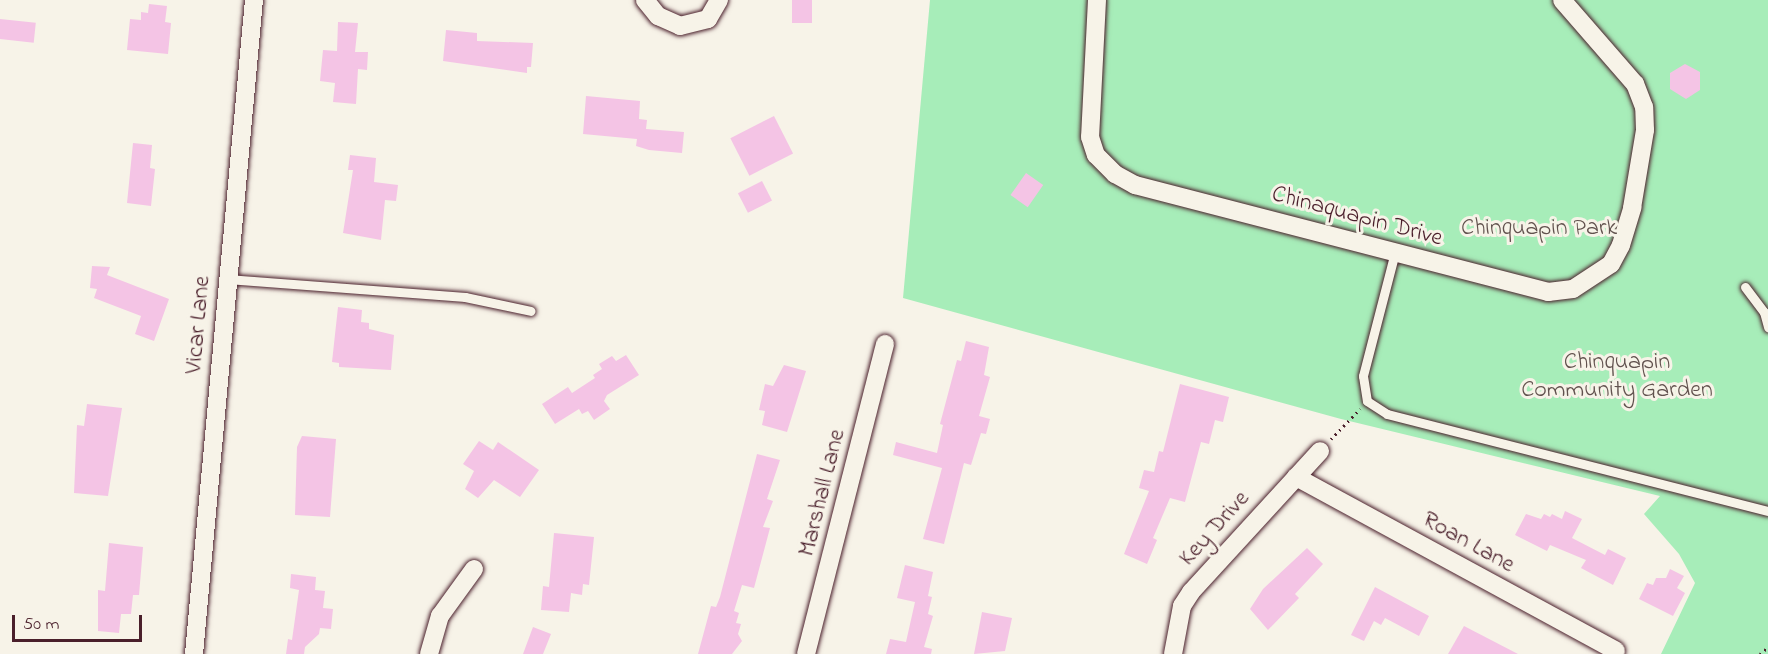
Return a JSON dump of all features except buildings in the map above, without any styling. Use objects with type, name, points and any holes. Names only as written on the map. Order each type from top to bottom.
[{"type":"street","name":"Vicar Lane","points":[[194,654],[254,0]]},
{"type":"street","points":[[645,0],[658,16],[680,26],[708,19],[719,0]]},
{"type":"street","name":"Chinaquapin Drive","points":[[1097,0],[1090,137],[1096,155],[1115,174],[1135,185],[1548,292],[1573,289],[1611,264],[1621,245],[1632,208],[1645,130],[1644,107],[1635,84],[1562,0]]},
{"type":"street","name":"Marshall Lane","points":[[806,654],[885,344]]},
{"type":"street","name":"Key Drive","points":[[1173,654],[1182,606],[1203,577],[1320,451]]},
{"type":"street","name":"Roan Lane","points":[[1296,477],[1616,651]]},
{"type":"street","points":[[429,654],[440,616],[474,569]]},
{"type":"lane","points":[[1395,252],[1363,376],[1367,401],[1387,414],[1768,511]]},
{"type":"lane","points":[[227,279],[465,297],[531,311]]},
{"type":"lane","points":[[1745,287],[1764,312],[1768,327]]},
{"type":"path","points":[[1320,451],[1367,401]]},
{"type":"path","points":[[1760,654],[1768,647]]},
{"type":"green space","name":"Chinquapin Park","points":[[930,0],[1768,0],[1768,654],[1661,654],[1695,583],[1679,554],[1644,514],[1660,496],[1341,419],[903,298]]},
{"type":"park label","name":"Chinquapin Community Garden","points":[[1617,377]]}]
